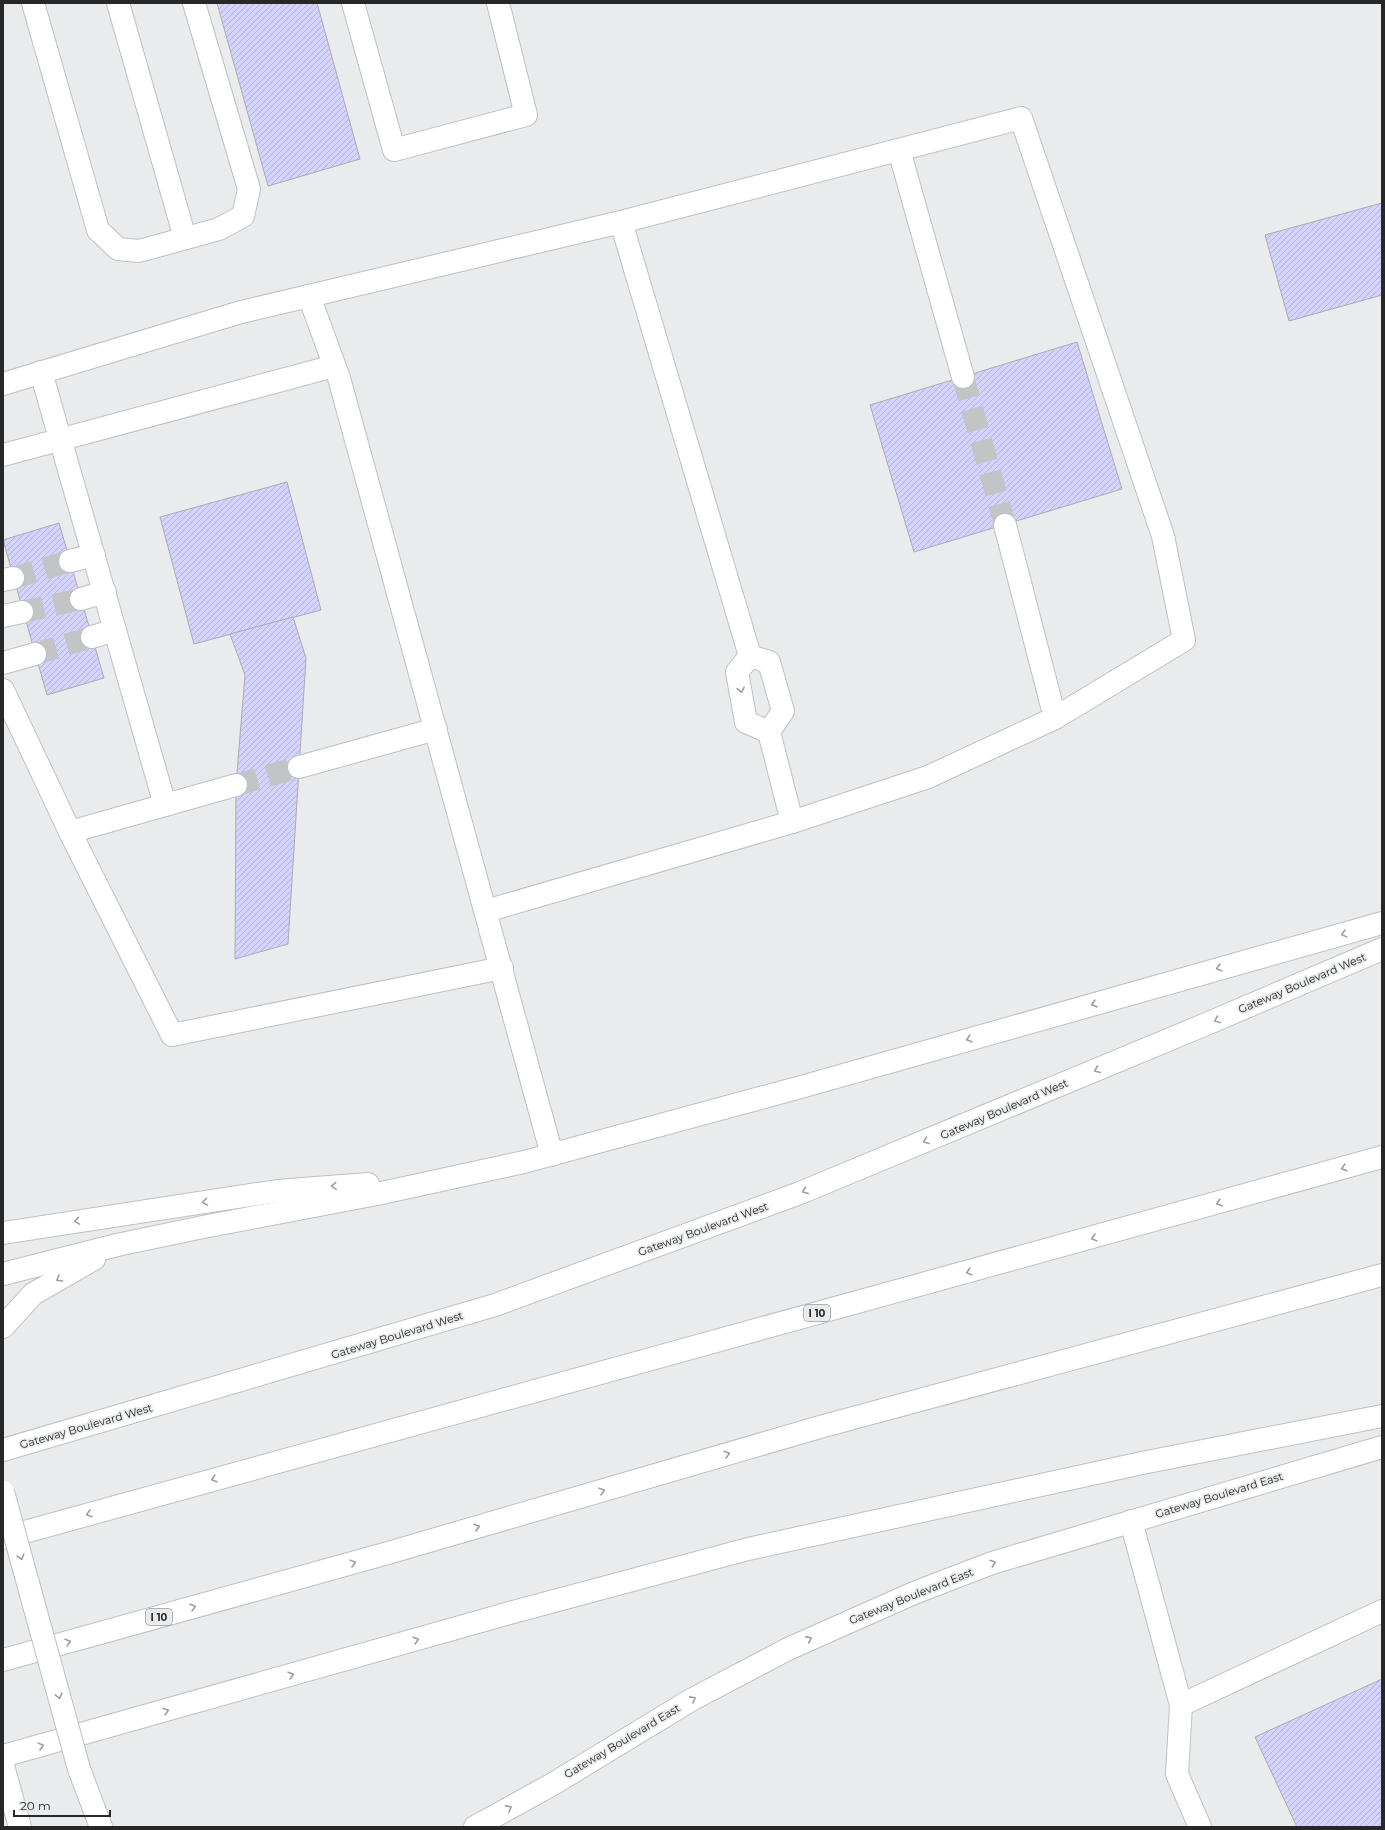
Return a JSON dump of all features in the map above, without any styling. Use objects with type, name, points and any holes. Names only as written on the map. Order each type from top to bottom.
[{"type":"main road","points":[[33,3],[98,230],[118,249],[138,251],[219,229],[243,216],[249,188],[194,3]]},
{"type":"main road","points":[[118,3],[185,238]]},
{"type":"main road","points":[[353,3],[394,150],[526,115],[498,3]]},
{"type":"main road","points":[[4,379],[41,372],[241,312],[621,222],[1021,118],[1163,536],[1184,640],[1055,718],[928,777],[792,822],[486,911]]},
{"type":"main road","points":[[899,150],[963,377]]},
{"type":"main road","points":[[621,222],[750,656]]},
{"type":"main road","points":[[309,296],[334,366],[436,729],[552,1155]]},
{"type":"main road","points":[[3,455],[60,441],[334,366]]},
{"type":"main road","points":[[41,372],[165,805]]},
{"type":"main road","points":[[1005,525],[1055,718]]},
{"type":"main road","points":[[70,561],[94,555]]},
{"type":"main road","points":[[81,598],[105,592]]},
{"type":"main road","points":[[92,637],[115,630]]},
{"type":"main road","points":[[3,663],[35,654]]},
{"type":"main road","points":[[750,656],[769,662],[783,711],[769,732],[792,822]]},
{"type":"main road","points":[[750,656],[737,672],[746,722],[769,732]]},
{"type":"main road","points":[[3,690],[70,832],[172,1035],[502,968]]},
{"type":"main road","points":[[299,767],[436,729]]},
{"type":"main road","points":[[70,832],[236,785]]},
{"type":"main road","points":[[3,1274],[117,1245],[377,1194],[552,1155],[801,1087],[1382,923]]},
{"type":"main road","name":"Gateway Boulevard West","points":[[3,1450],[234,1383],[510,1300],[800,1193],[1197,1028],[1382,949]]},
{"type":"main road","name":"I 10","points":[[3,1538],[1382,1157]]},
{"type":"main road","points":[[3,1233],[278,1191],[457,1177]]},
{"type":"main road","points":[[3,1327],[33,1294],[117,1245]]},
{"type":"main road","name":"I 10","points":[[3,1660],[388,1553],[820,1427],[1382,1275]]},
{"type":"main road","points":[[3,1756],[506,1614],[748,1549],[1142,1463],[1382,1416]]},
{"type":"main road","name":"Gateway Boulevard East","points":[[475,1827],[553,1784],[691,1700],[788,1649],[914,1592],[992,1563],[1382,1447]]},
{"type":"main road","points":[[3,1492],[79,1769],[101,1827]]},
{"type":"main road","points":[[1131,1521],[1181,1705],[1177,1774],[1200,1827]]},
{"type":"main road","points":[[1181,1705],[1382,1611]]},
{"type":"main road","points":[[3,1766],[20,1827]]},
{"type":"building","points":[[217,3],[317,3],[360,159],[268,186]]},
{"type":"building","points":[[1382,203],[1382,295],[1289,321],[1265,235]]},
{"type":"building","points":[[1077,342],[1122,489],[914,552],[870,405]]},
{"type":"building","points":[[287,482],[321,610],[194,644],[160,517]]},
{"type":"building","points":[[59,523],[104,678],[47,695],[3,540]]},
{"type":"building","points":[[293,617],[306,658],[288,944],[235,959],[236,785],[245,675],[230,634]]},
{"type":"building","points":[[1382,1679],[1382,1827],[1297,1827],[1255,1737]]},
{"type":"tunnel","points":[[963,377],[1005,525]]},
{"type":"tunnel","points":[[13,578],[70,561]]},
{"type":"tunnel","points":[[22,612],[81,599]]},
{"type":"tunnel","points":[[35,654],[92,637]]},
{"type":"tunnel","points":[[236,785],[299,767]]}]
